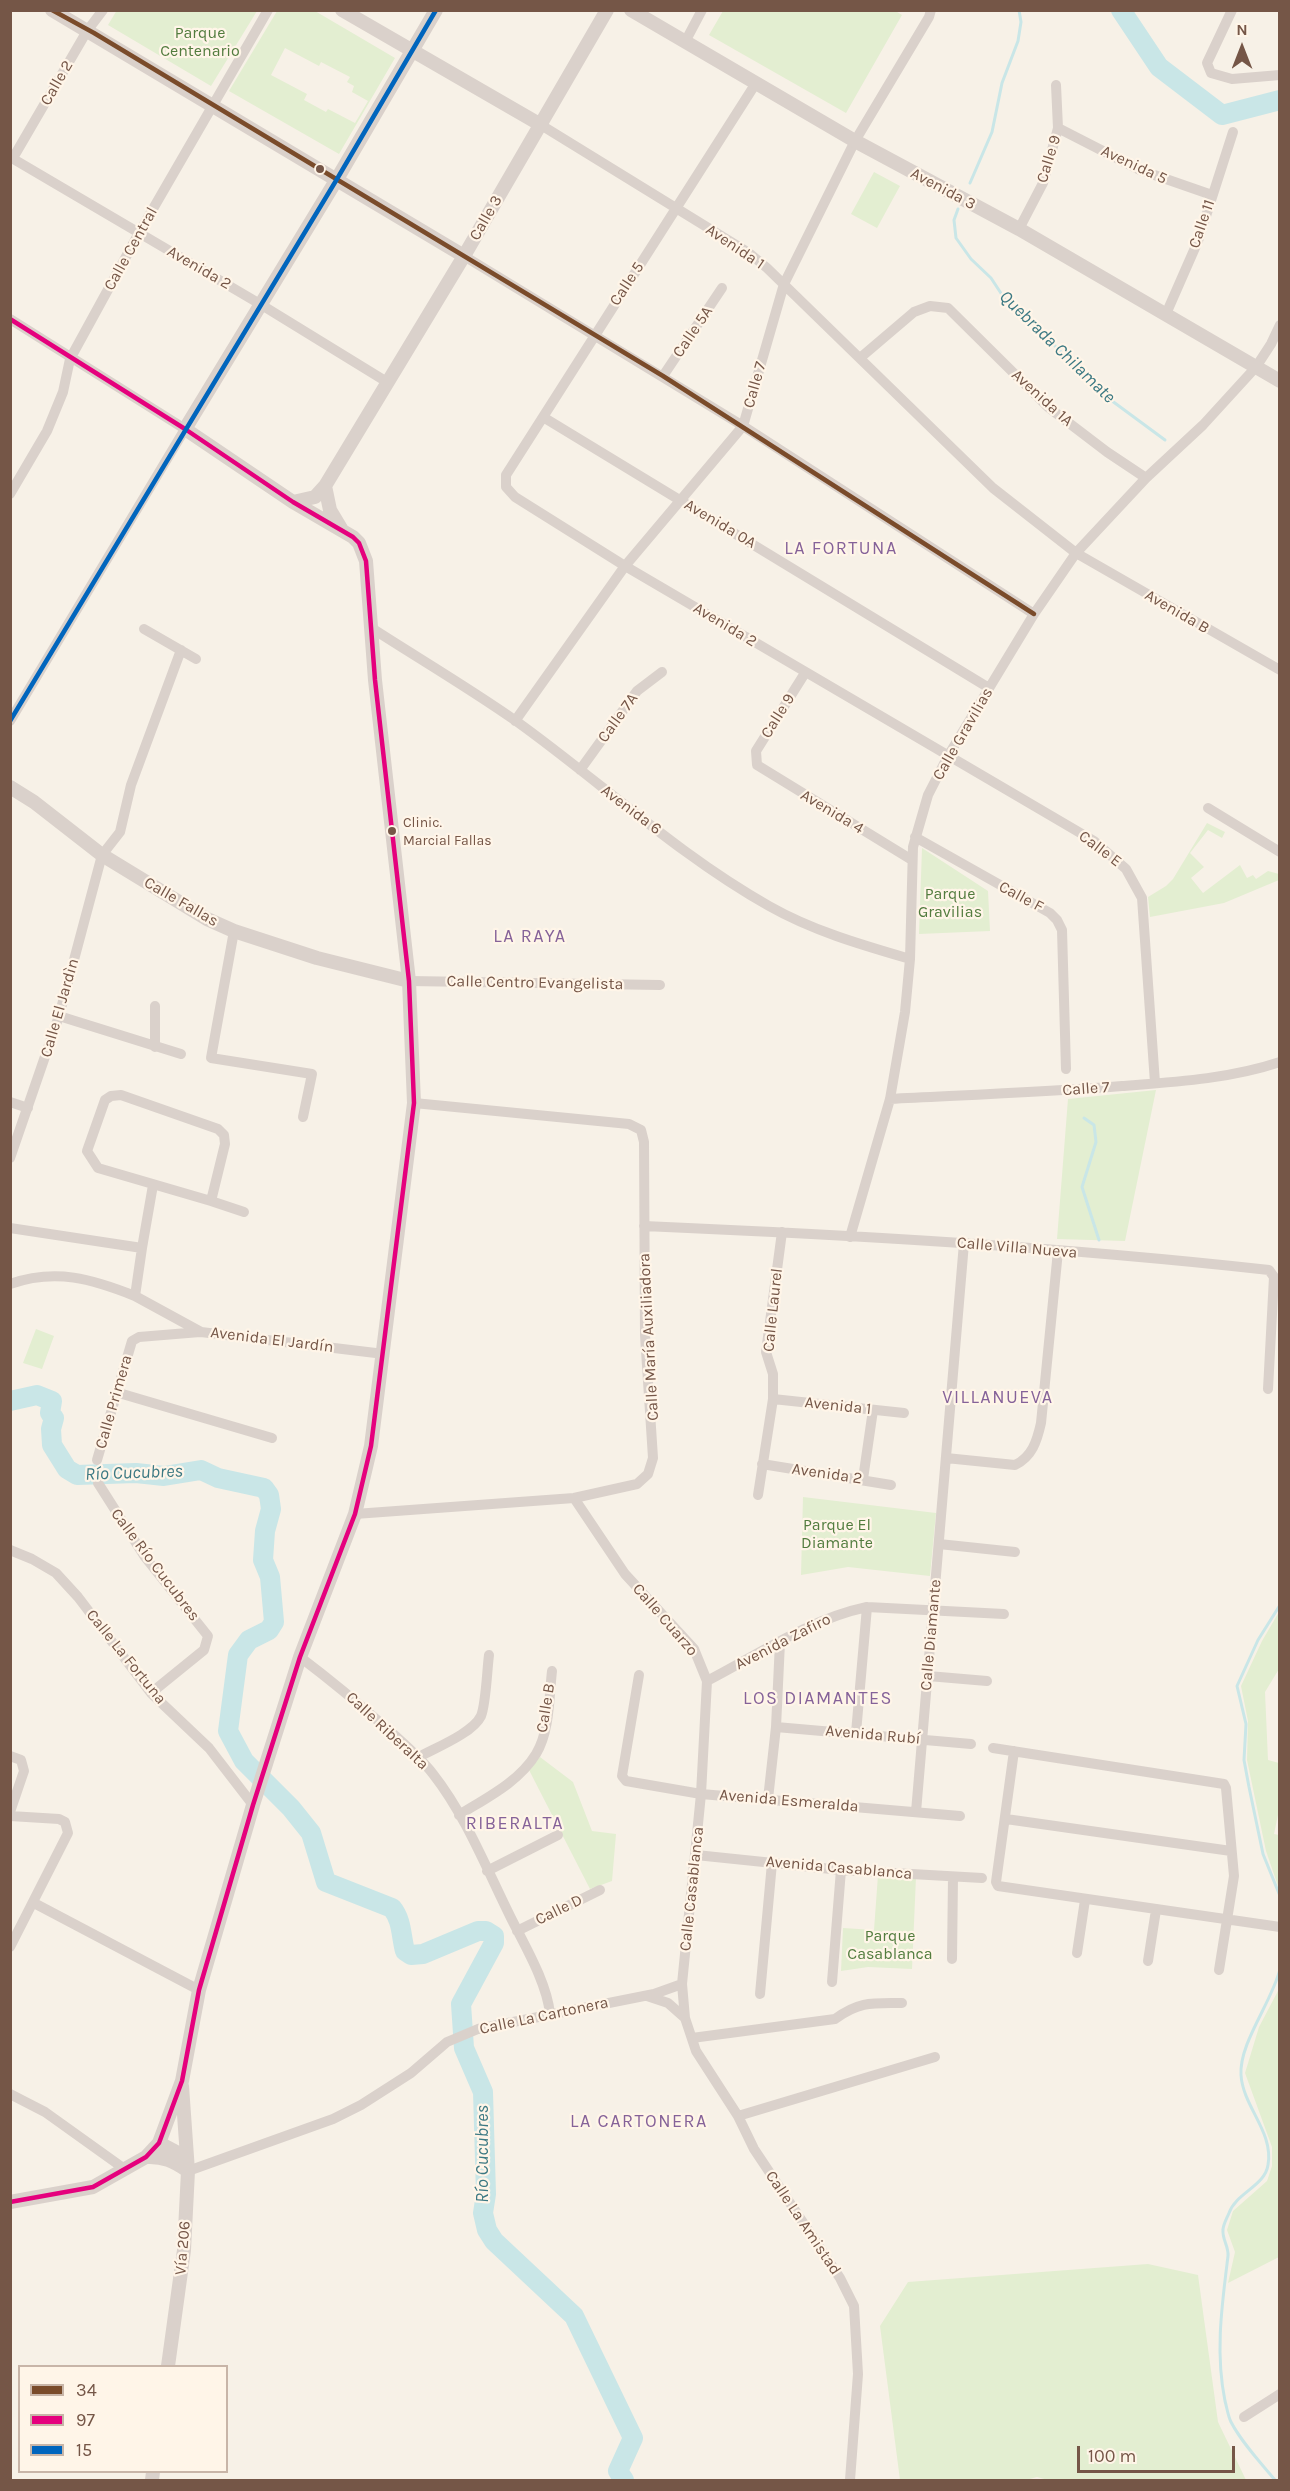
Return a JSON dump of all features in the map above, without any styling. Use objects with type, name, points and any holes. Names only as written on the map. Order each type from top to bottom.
[{"type":"main road","points":[[52,10],[464,256]]},
{"type":"main road","name":"Avenida 1","points":[[342,10],[541,124]]},
{"type":"main road","points":[[10,2202],[93,2187],[146,2157],[159,2143],[182,2081],[199,1990],[254,1801],[300,1657],[355,1514],[372,1446],[414,1103],[409,981],[370,627],[366,561],[359,543],[184,429],[337,179],[436,10]]},
{"type":"main road","name":"Calle 3","points":[[326,486],[464,256],[607,10]]},
{"type":"main road","name":"Avenida 3","points":[[631,10],[855,141],[1018,229],[1280,381]]},
{"type":"main road","points":[[293,502],[315,497],[326,486]]},
{"type":"main road","points":[[326,486],[330,510],[343,532]]},
{"type":"main road","name":"Calle Fallas","points":[[10,787],[34,802],[102,855],[207,919],[234,931],[317,958],[409,981]]},
{"type":"main road","name":"Vía 206","points":[[168,2365],[184,2250],[188,2171],[182,2081]]},
{"type":"main road","points":[[159,2143],[178,2153],[188,2171]]},
{"type":"main road","points":[[146,2157],[158,2156],[170,2159],[188,2171]]},
{"type":"street","name":"Calle 2","points":[[12,158],[87,31],[103,10]]},
{"type":"street","name":"Calle Central","points":[[10,494],[47,431],[63,392],[70,359],[139,233],[268,10]]},
{"type":"street","points":[[685,42],[702,10]]},
{"type":"street","name":"Calle 7","points":[[515,721],[625,566],[743,426],[784,284],[855,141],[931,10]]},
{"type":"street","points":[[1232,10],[1208,63],[1210,73],[1232,79],[1280,75]]},
{"type":"street","name":"Calle 5","points":[[506,487],[506,475],[756,83]]},
{"type":"street","name":"Calle 9","points":[[1018,229],[1043,183],[1058,128],[1056,85]]},
{"type":"street","name":"Avenida 1","points":[[541,124],[749,253],[784,284],[993,488],[1076,553]]},
{"type":"street","name":"Avenida 5","points":[[1058,128],[1140,170],[1212,195]]},
{"type":"street","name":"Calle 11","points":[[1166,315],[1198,241],[1233,132]]},
{"type":"street","name":"Avenida 2","points":[[12,158],[260,303],[387,382]]},
{"type":"street","points":[[464,256],[743,426],[1034,614]]},
{"type":"street","name":"Calle 5A","points":[[663,376],[722,288]]},
{"type":"street","name":"Avenida 1A","points":[[860,358],[914,312],[930,306],[948,308],[1048,407],[1107,453],[1146,478]]},
{"type":"street","points":[[10,319],[184,429],[10,721]]},
{"type":"street","name":"Calle Gravilias","points":[[850,1237],[890,1100],[905,1012],[910,959],[912,860],[915,837],[928,795],[948,756],[1034,614],[1076,553],[1146,478],[1203,425],[1256,367],[1280,325]]},
{"type":"street","name":"Avenida 0A","points":[[543,417],[989,688]]},
{"type":"street","name":"Avenida 2","points":[[506,487],[514,497],[625,566],[948,756]]},
{"type":"street","name":"Avenida B","points":[[1076,553],[1280,670]]},
{"type":"street","name":"Avenida 6","points":[[370,627],[515,721],[732,884],[798,921],[859,944],[910,959]]},
{"type":"street","points":[[144,629],[196,659]]},
{"type":"street","points":[[102,855],[120,832],[130,785],[181,650]]},
{"type":"street","name":"Calle 7A","points":[[580,770],[637,691],[662,672]]},
{"type":"street","name":"Calle 9","points":[[756,761],[756,751],[805,673]]},
{"type":"street","name":"Calle E","points":[[948,756],[1094,841],[1126,869],[1142,898],[1155,1083]]},
{"type":"street","name":"Avenida 4","points":[[756,761],[761,769],[912,860]]},
{"type":"street","points":[[1208,808],[1280,852]]},
{"type":"street","name":"Calle F","points":[[915,837],[1050,913],[1057,920],[1062,930],[1066,1069]]},
{"type":"street","name":"Calle El Jardìn","points":[[10,1158],[59,1016],[102,855]]},
{"type":"street","points":[[234,931],[211,1058],[312,1074],[303,1117]]},
{"type":"street","name":"Calle Centro Evangelista","points":[[409,981],[660,985]]},
{"type":"street","points":[[155,1006],[155,1047]]},
{"type":"street","points":[[59,1016],[181,1054]]},
{"type":"street","name":"Calle 7","points":[[890,1100],[1209,1078],[1280,1062]]},
{"type":"street","points":[[212,1201],[225,1144],[224,1135],[218,1129],[121,1095],[111,1096],[105,1100],[87,1151],[98,1168],[244,1212]]},
{"type":"street","points":[[10,1102],[28,1108]]},
{"type":"street","name":"Calle María Auxiliadora","points":[[355,1514],[574,1498],[637,1484],[648,1474],[653,1458],[653,1423],[645,1335],[644,1142],[641,1130],[629,1124],[414,1103]]},
{"type":"street","points":[[135,1296],[153,1185]]},
{"type":"street","name":"Calle Villa Nueva","points":[[644,1226],[964,1243],[1162,1258],[1269,1270],[1274,1277],[1268,1389]]},
{"type":"street","points":[[10,1228],[142,1248]]},
{"type":"street","name":"Calle Laurel","points":[[758,1495],[773,1399],[773,1374],[766,1352],[782,1232]]},
{"type":"street","name":"Calle Diamante","points":[[916,1812],[964,1243]]},
{"type":"street","points":[[946,1458],[1015,1465],[1029,1456],[1041,1423],[1058,1251]]},
{"type":"street","name":"Avenida El Jardín","points":[[10,1284],[25,1279],[49,1276],[82,1277],[135,1296],[201,1332],[384,1354]]},
{"type":"street","name":"Calle Primera","points":[[97,1460],[119,1393],[132,1341],[139,1337],[201,1332]]},
{"type":"street","points":[[119,1393],[272,1438]]},
{"type":"street","name":"Avenida 1","points":[[773,1399],[904,1413]]},
{"type":"street","points":[[863,1479],[873,1410]]},
{"type":"street","name":"Avenida 2","points":[[762,1464],[891,1485]]},
{"type":"street","name":"Calle Río Cucubres","points":[[98,1483],[145,1557],[208,1636],[204,1650],[151,1693]]},
{"type":"street","name":"Calle Cuarzo","points":[[574,1498],[625,1574],[694,1649],[707,1681],[701,1794]]},
{"type":"street","points":[[939,1544],[1016,1552]]},
{"type":"street","name":"Calle La Fortuna","points":[[10,1550],[56,1573],[78,1597],[151,1693],[209,1748],[254,1801]]},
{"type":"street","points":[[856,1733],[867,1607]]},
{"type":"street","name":"Avenida Zafiro","points":[[707,1681],[822,1619],[867,1607],[1004,1614]]},
{"type":"street","points":[[768,1799],[776,1726],[780,1642]]},
{"type":"street","points":[[419,1757],[464,1732],[482,1715],[489,1655]]},
{"type":"street","name":"Calle Riberalta","points":[[300,1657],[335,1683],[419,1757],[435,1776],[459,1815],[517,1931],[549,1999],[550,2014]]},
{"type":"street","name":"Calle B","points":[[459,1815],[509,1783],[537,1753],[547,1719],[552,1671]]},
{"type":"street","name":"Avenida Esmeralda","points":[[639,1675],[622,1776],[626,1781],[701,1794],[960,1816]]},
{"type":"street","points":[[928,1676],[987,1681]]},
{"type":"street","name":"Avenida Rubí","points":[[776,1726],[971,1744]]},
{"type":"street","points":[[993,1748],[1224,1784],[1234,1876],[1219,1970]]},
{"type":"street","points":[[1014,1751],[996,1882],[998,1886],[1279,1927]]},
{"type":"street","points":[[10,1756],[21,1760],[24,1771],[10,1814],[59,1819],[65,1822],[68,1828],[68,1833],[34,1903],[10,1947]]},
{"type":"street","name":"Calle Casablanca","points":[[682,1984],[701,1794]]},
{"type":"street","points":[[1006,1819],[1231,1851]]},
{"type":"street","points":[[487,1871],[558,1835]]},
{"type":"street","name":"Avenida Casablanca","points":[[696,1855],[841,1870],[982,1878]]},
{"type":"street","points":[[760,1994],[772,1863]]},
{"type":"street","points":[[832,1982],[841,1870]]},
{"type":"street","points":[[952,1959],[953,1877]]},
{"type":"street","name":"Calle D","points":[[517,1931],[600,1890]]},
{"type":"street","points":[[1077,1953],[1085,1900]]},
{"type":"street","points":[[34,1903],[199,1990]]},
{"type":"street","points":[[1148,1961],[1156,1910]]},
{"type":"street","name":"Calle La Cartonera","points":[[188,2171],[333,2118],[361,2105],[411,2073],[447,2042],[477,2029],[647,1996],[682,1984]]},
{"type":"street","name":"Calle La Amistad","points":[[682,1984],[685,2018],[700,2058],[738,2116],[754,2149],[840,2278],[854,2306],[858,2374],[850,2481]]},
{"type":"street","points":[[647,1996],[668,2003],[685,2018]]},
{"type":"street","points":[[692,2038],[835,2019],[850,2007],[863,2003],[902,2003]]},
{"type":"street","points":[[738,2116],[935,2057]]},
{"type":"street","points":[[10,2094],[45,2112],[126,2170]]},
{"type":"street","points":[[1244,2417],[1280,2394]]},
{"type":"green space","name":"Parque Centenario","points":[[117,10],[257,11],[211,86],[108,25]]},
{"type":"green space","points":[[894,10],[902,15],[846,113],[709,35],[723,11]]},
{"type":"green space","points":[[277,11],[315,11],[395,58],[339,154],[229,91]],"holes":[[[285,48],[319,66],[321,62],[350,77],[347,82],[354,86],[352,92],[368,101],[355,123],[328,109],[326,112],[304,100],[307,94],[271,75]]]},
{"type":"green space","points":[[874,172],[900,186],[877,228],[851,214]]},
{"type":"green space","points":[[1207,823],[1225,832],[1222,838],[1208,830],[1190,853],[1204,867],[1191,878],[1203,893],[1240,865],[1247,878],[1253,875],[1256,879],[1268,871],[1279,874],[1279,880],[1224,903],[1150,917],[1148,897],[1173,879]]},
{"type":"green space","name":"Parque Gravilias","points":[[922,848],[988,891],[990,931],[919,934]]},
{"type":"green space","points":[[1156,1090],[1125,1241],[1057,1239],[1068,1099]]},
{"type":"green space","points":[[36,1329],[54,1336],[42,1369],[23,1363]]},
{"type":"green space","name":"Parque El Diamante","points":[[803,1497],[936,1513],[930,1576],[848,1567],[801,1575]]},
{"type":"green space","points":[[1279,1612],[1279,1669],[1265,1692],[1268,1760],[1279,1763],[1279,1810],[1274,1834],[1279,1835],[1279,1889],[1266,1851],[1247,1760],[1248,1721],[1241,1686],[1262,1641]]},
{"type":"green space","points":[[540,1757],[573,1782],[592,1831],[616,1834],[612,1881],[590,1889],[529,1770]]},
{"type":"green space","name":"Parque Casablanca","points":[[878,1875],[916,1877],[912,1969],[868,1967],[841,1971],[843,1928],[874,1930]]},
{"type":"green space","points":[[1279,1989],[1279,2257],[1228,2283],[1235,2252],[1227,2230],[1233,2211],[1267,2181],[1272,2166],[1272,2147],[1245,2073],[1259,2027]]},
{"type":"green space","points":[[1148,2264],[1198,2275],[1218,2422],[1246,2480],[1048,2480],[1037,2477],[1026,2480],[900,2480],[880,2326],[908,2282]]},
{"type":"waterway","name":"Quebrada Chilamate","points":[[970,183],[992,132],[1002,83],[1018,41],[1021,22],[1019,10]]},
{"type":"waterway","points":[[1121,10],[1159,67],[1222,115],[1280,100]]},
{"type":"waterway","name":"Quebrada Chilamate","points":[[958,209],[954,220],[956,238],[971,259],[991,278],[1010,307],[1035,326],[1104,395],[1165,440]]},
{"type":"waterway","points":[[1084,1118],[1094,1125],[1096,1142],[1082,1187],[1099,1240]]},
{"type":"waterway","name":"Río Cucubres","points":[[10,1401],[37,1395],[52,1401],[50,1413],[54,1418],[51,1429],[52,1445],[67,1469],[77,1475],[136,1473],[164,1476],[201,1470],[218,1478],[264,1488],[269,1495],[271,1509],[265,1531],[263,1560],[270,1577],[274,1622],[269,1630],[249,1640],[238,1655],[228,1731],[244,1761],[291,1808],[311,1833],[326,1882],[392,1908],[399,1923],[405,1951],[411,1955],[423,1954],[478,1931],[486,1931],[494,1936],[494,1943],[461,2004],[464,2048],[483,2092],[486,2194],[483,2213],[487,2230],[494,2241],[574,2316],[633,2438],[618,2471],[624,2480]]},
{"type":"waterway","name":"Quebrada Chilamate","points":[[1280,1605],[1258,1640],[1237,1686],[1246,1724],[1244,1760],[1249,1787],[1263,1854],[1280,1896]]},
{"type":"waterway","name":"Quebrada Chilamate","points":[[1275,2480],[1246,2445],[1230,2420],[1222,2383],[1220,2347],[1228,2256],[1223,2233],[1224,2226],[1233,2206],[1262,2179],[1268,2165],[1269,2153],[1263,2130],[1243,2087],[1242,2063],[1250,2036],[1280,1969]]},
{"type":"transit line","name":"34","points":[[52,10],[94,33],[663,376],[1034,614]]},
{"type":"transit line","name":"15","points":[[10,721],[337,179],[436,10]]},
{"type":"transit line","name":"97","points":[[10,319],[185,429],[293,502],[353,537],[359,543],[366,561],[375,680],[409,981],[414,1103],[371,1446],[355,1514],[300,1657],[253,1805],[199,1990],[182,2081],[159,2143],[146,2157],[93,2187],[10,2202]]},
{"type":"place","name":"Clinic. Marcial Fallas","points":[[392,831]]},
{"type":"district","name":"LA FORTUNA","points":[[841,549]]},
{"type":"district","name":"LA RAYA","points":[[530,937]]},
{"type":"district","name":"VILLANUEVA","points":[[998,1398]]},
{"type":"district","name":"LOS DIAMANTES","points":[[818,1699]]},
{"type":"district","name":"RIBERALTA","points":[[515,1824]]},
{"type":"district","name":"LA CARTONERA","points":[[639,2122]]}]
